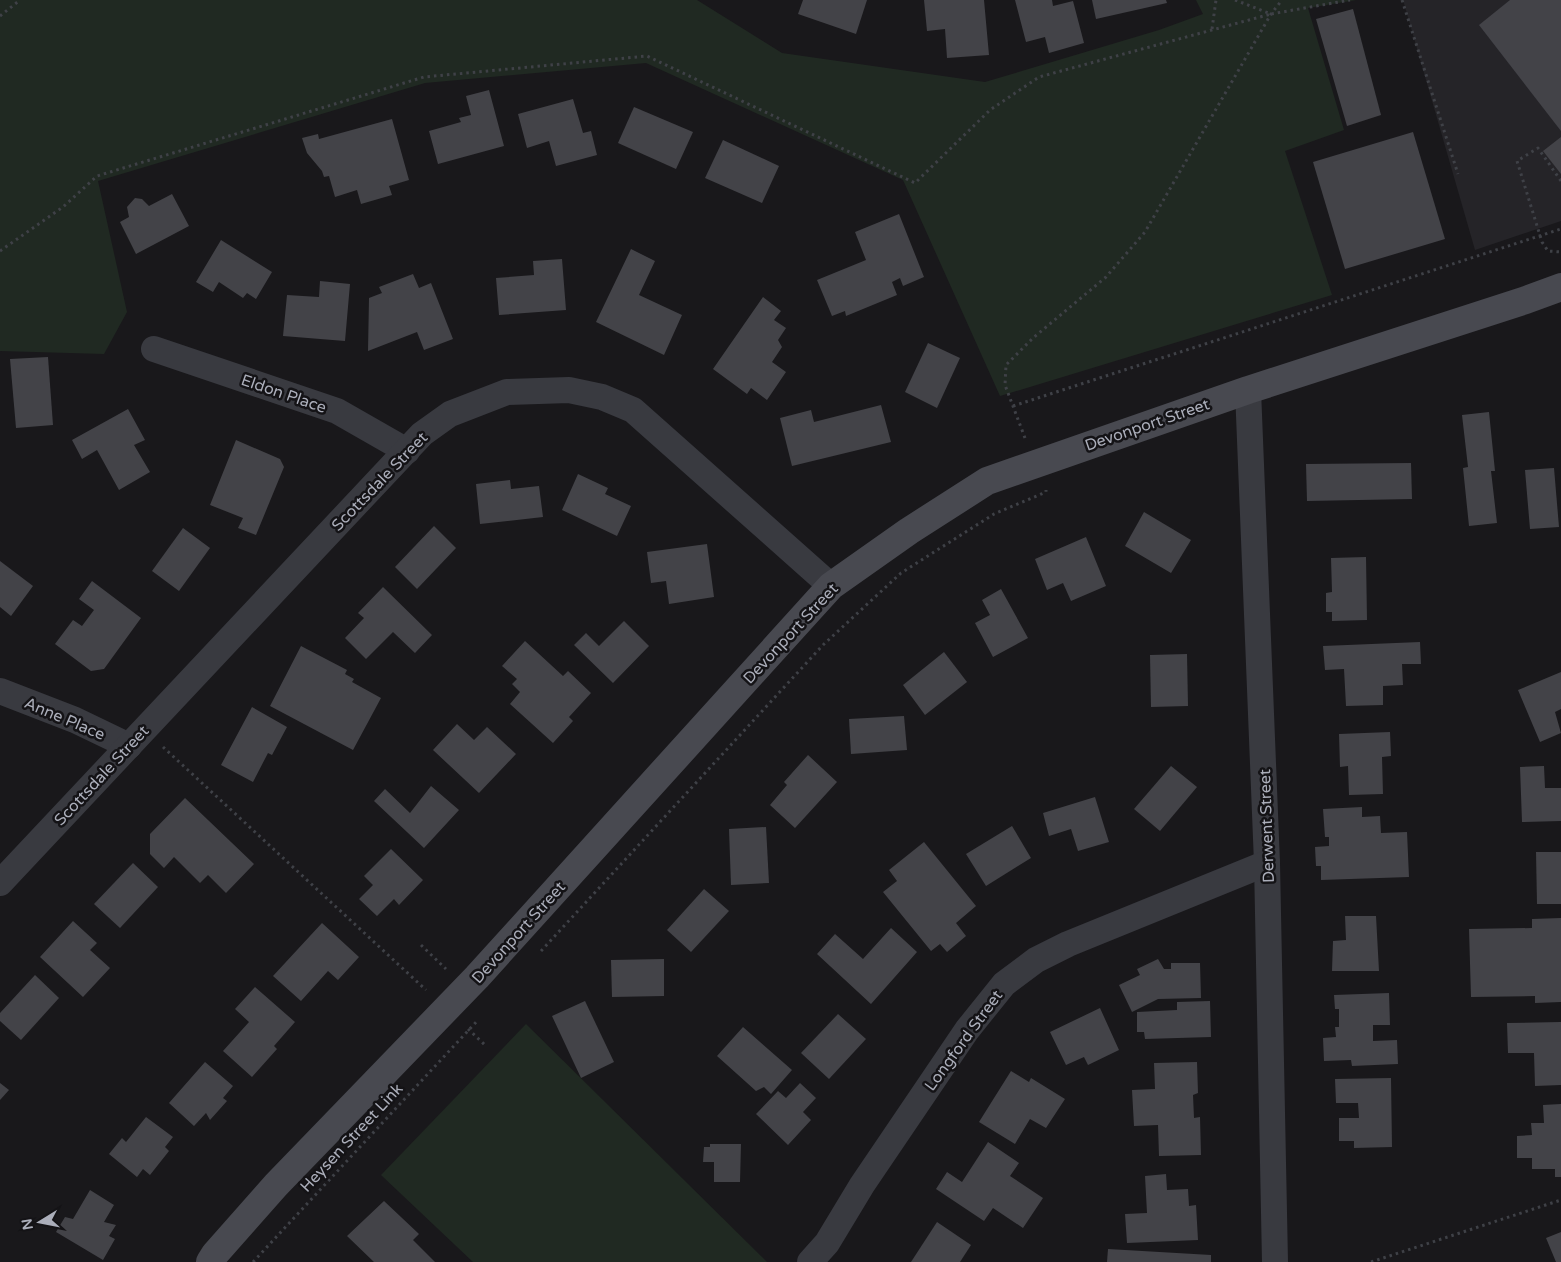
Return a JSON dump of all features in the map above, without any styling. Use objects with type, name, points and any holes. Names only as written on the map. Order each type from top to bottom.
[{"type":"main road","name":"Devonport Street","points":[[210,1262],[276,1185],[447,1009],[831,586],[909,531],[987,481],[1248,390],[1561,287]]},
{"type":"street","name":"Eldon Place","points":[[154,349],[337,411],[407,451]]},
{"type":"street","name":"Scottsdale Street","points":[[0,883],[422,434],[450,414],[507,392],[569,390],[602,397],[633,410],[831,586]]},
{"type":"street","name":"Derwent Street","points":[[1248,390],[1267,864],[1275,1262]]},
{"type":"street","name":"Anne Place","points":[[0,691],[75,720],[137,738]]},
{"type":"street","name":"Longford Street","points":[[810,1262],[827,1243],[862,1185],[967,1030],[1004,984],[1036,960],[1068,944],[1267,864]]},
{"type":"path","points":[[0,16],[20,0]]},
{"type":"path","points":[[1212,30],[1216,0]]},
{"type":"path","points":[[1235,0],[1271,14]]},
{"type":"path","points":[[1282,0],[1271,14],[1145,232],[1106,277],[1033,338],[1006,365],[1005,385],[1013,406],[1561,229]]},
{"type":"path","points":[[0,251],[63,207],[97,176],[415,80],[434,76],[647,56],[915,183],[990,110],[1039,78],[1271,14],[1350,0]]},
{"type":"path","points":[[1402,0],[1458,174]]},
{"type":"path","points":[[1561,181],[1538,148],[1517,161],[1540,236],[1548,250],[1561,252]]},
{"type":"path","points":[[536,957],[823,645],[901,573],[994,514],[1046,492]]},
{"type":"path","points":[[137,738],[447,1009],[485,1045]]},
{"type":"path","points":[[421,945],[446,969]]},
{"type":"path","name":"Heysen Street Link","points":[[253,1262],[482,1015]]},
{"type":"path","points":[[1371,1262],[1561,1200]]},
{"type":"shaded area","points":[[0,0],[697,0],[782,53],[985,82],[1159,30],[1203,14],[1196,0],[1356,0],[1308,8],[1344,130],[1285,151],[1332,295],[1000,396],[903,180],[646,63],[425,83],[98,181],[127,312],[104,354],[0,351]]},
{"type":"shaded area","points":[[1403,0],[1561,0],[1561,221],[1475,250]]},
{"type":"shaded area","points":[[526,1024],[767,1262],[473,1262],[381,1175]]},
{"type":"building","points":[[803,0],[867,0],[856,34],[798,14]]},
{"type":"building","points":[[924,0],[984,0],[989,55],[947,58],[945,29],[927,31]]},
{"type":"building","points":[[1015,0],[1052,0],[1053,6],[1073,1],[1084,43],[1049,53],[1045,37],[1026,42]]},
{"type":"building","points":[[1092,0],[1166,0],[1167,3],[1096,19]]},
{"type":"building","points":[[1510,0],[1561,0],[1561,131],[1479,25]]},
{"type":"building","points":[[1353,9],[1381,115],[1347,126],[1316,19]]},
{"type":"building","points":[[489,90],[504,146],[438,164],[429,131],[461,122],[459,118],[471,115],[466,96]]},
{"type":"building","points":[[573,99],[583,133],[591,131],[597,155],[556,166],[549,141],[527,148],[518,114]]},
{"type":"building","points":[[634,107],[693,132],[676,169],[618,143]]},
{"type":"building","points":[[392,119],[409,180],[389,186],[392,195],[361,204],[357,190],[335,197],[329,176],[324,177],[322,171],[307,153],[302,138],[318,134],[319,139]]},
{"type":"building","points":[[1413,132],[1445,239],[1345,269],[1313,162]]},
{"type":"building","points":[[1561,137],[1561,174],[1543,151]]},
{"type":"building","points":[[723,140],[779,166],[762,203],[705,178]]},
{"type":"building","points":[[172,194],[189,226],[136,254],[120,222],[129,217],[127,207],[135,198],[142,199],[149,206]]},
{"type":"building","points":[[899,214],[924,277],[903,286],[900,278],[892,282],[897,295],[846,316],[845,311],[832,316],[817,280],[866,260],[855,232]]},
{"type":"building","points":[[221,240],[272,272],[256,299],[247,293],[243,298],[219,282],[213,292],[196,282]]},
{"type":"building","points":[[631,249],[655,261],[639,295],[682,315],[664,355],[596,322]]},
{"type":"building","points":[[562,259],[566,310],[499,315],[496,278],[534,275],[533,261]]},
{"type":"building","points":[[413,274],[419,288],[431,283],[453,339],[424,350],[417,332],[368,351],[369,298],[382,293],[379,287]]},
{"type":"building","points":[[320,281],[350,284],[345,341],[283,336],[287,295],[319,297]]},
{"type":"building","points":[[763,297],[781,311],[774,320],[786,328],[778,340],[782,347],[772,362],[786,372],[767,400],[751,388],[747,394],[713,369]]},
{"type":"building","points":[[928,343],[960,358],[937,408],[905,392]]},
{"type":"building","points":[[48,357],[53,425],[16,428],[10,359]]},
{"type":"building","points":[[881,405],[891,442],[792,466],[780,418],[811,410],[814,422]]},
{"type":"building","points":[[128,409],[145,440],[134,445],[150,472],[119,490],[97,450],[82,459],[72,440]]},
{"type":"building","points":[[1489,412],[1495,471],[1491,471],[1497,523],[1469,526],[1463,468],[1468,467],[1462,415]]},
{"type":"building","points":[[236,440],[280,459],[284,467],[256,535],[238,528],[243,518],[210,505]]},
{"type":"building","points":[[1411,463],[1412,499],[1307,501],[1306,464]]},
{"type":"building","points":[[1554,468],[1559,527],[1530,529],[1525,470]]},
{"type":"building","points":[[578,474],[608,488],[605,494],[631,506],[617,536],[562,510]]},
{"type":"building","points":[[510,480],[511,489],[539,486],[543,517],[480,524],[476,484]]},
{"type":"building","points":[[1144,512],[1191,540],[1171,573],[1125,546]]},
{"type":"building","points":[[434,526],[456,548],[417,589],[395,567]]},
{"type":"building","points":[[183,528],[210,548],[179,591],[152,571]]},
{"type":"building","points":[[1086,537],[1106,586],[1071,601],[1063,583],[1047,590],[1035,559]]},
{"type":"building","points":[[707,544],[714,597],[669,604],[666,581],[651,583],[647,552]]},
{"type":"building","points":[[1366,557],[1367,620],[1332,621],[1332,612],[1326,612],[1326,593],[1332,592],[1331,558]]},
{"type":"building","points":[[0,561],[33,586],[11,616],[0,607]]},
{"type":"building","points":[[92,581],[141,618],[104,669],[91,671],[55,644],[73,620],[82,626],[94,610],[79,599]]},
{"type":"building","points":[[383,587],[432,635],[415,653],[393,632],[366,659],[345,638],[364,618],[358,613]]},
{"type":"building","points":[[1001,589],[1028,638],[993,657],[975,623],[990,615],[982,600]]},
{"type":"building","points":[[624,621],[649,646],[613,683],[574,645],[586,633],[599,646]]},
{"type":"building","points":[[525,641],[563,676],[568,671],[591,693],[569,717],[573,721],[553,743],[510,704],[520,692],[512,684],[517,679],[502,666]]},
{"type":"building","points":[[1420,642],[1421,664],[1402,664],[1403,685],[1383,686],[1383,705],[1346,706],[1344,669],[1325,670],[1323,646]]},
{"type":"building","points":[[301,646],[347,670],[345,674],[354,679],[352,682],[381,698],[353,750],[270,706]]},
{"type":"building","points":[[944,652],[967,682],[925,715],[903,685]]},
{"type":"building","points":[[1187,654],[1188,706],[1151,707],[1150,655]]},
{"type":"building","points":[[1561,672],[1561,709],[1555,712],[1561,733],[1540,742],[1518,690]]},
{"type":"building","points":[[252,707],[287,727],[272,755],[268,753],[253,782],[221,765]]},
{"type":"building","points":[[904,716],[907,750],[851,754],[849,719]]},
{"type":"building","points":[[457,724],[474,740],[487,727],[516,754],[479,793],[433,750]]},
{"type":"building","points":[[1390,732],[1391,756],[1382,757],[1383,794],[1349,795],[1348,766],[1340,767],[1339,734]]},
{"type":"building","points":[[808,755],[837,782],[795,828],[770,805],[787,785],[784,782]]},
{"type":"building","points":[[1171,766],[1197,787],[1160,831],[1134,809]]},
{"type":"building","points":[[1544,766],[1545,788],[1561,788],[1561,821],[1522,822],[1520,767]]},
{"type":"building","points":[[431,786],[459,810],[424,848],[374,801],[385,789],[410,813]]},
{"type":"building","points":[[1095,797],[1109,842],[1078,851],[1071,829],[1049,836],[1043,813]]},
{"type":"building","points":[[185,798],[254,864],[226,893],[208,875],[200,883],[174,857],[164,868],[150,854],[150,834]]},
{"type":"building","points":[[1362,807],[1362,817],[1380,816],[1381,833],[1407,832],[1409,877],[1321,880],[1321,866],[1316,866],[1315,847],[1329,846],[1329,837],[1325,837],[1323,809]]},
{"type":"building","points":[[1012,826],[1031,858],[986,886],[966,854]]},
{"type":"building","points":[[766,827],[769,883],[731,885],[729,829]]},
{"type":"building","points":[[924,842],[976,906],[956,923],[966,936],[947,952],[940,944],[931,951],[883,892],[897,881],[889,870]]},
{"type":"building","points":[[391,849],[423,880],[399,905],[394,899],[377,916],[359,899],[373,885],[364,876]]},
{"type":"building","points":[[1536,852],[1561,852],[1561,904],[1537,904]]},
{"type":"building","points":[[133,863],[158,887],[120,928],[94,904]]},
{"type":"building","points":[[704,889],[729,911],[691,952],[667,930]]},
{"type":"building","points":[[1345,916],[1376,916],[1379,971],[1332,971],[1333,941],[1346,940]]},
{"type":"building","points":[[1561,918],[1561,1002],[1535,1003],[1535,996],[1471,997],[1469,929],[1532,928],[1532,919]]},
{"type":"building","points":[[73,921],[97,943],[90,950],[110,968],[83,997],[40,957]]},
{"type":"building","points":[[322,923],[359,957],[338,980],[328,971],[301,1001],[273,976]]},
{"type":"building","points":[[891,928],[917,952],[871,1004],[817,954],[835,934],[863,959]]},
{"type":"building","points":[[664,959],[664,996],[612,997],[611,960]]},
{"type":"building","points":[[1158,959],[1164,969],[1171,969],[1171,963],[1200,963],[1201,998],[1158,999],[1132,1012],[1119,985],[1140,975],[1137,969]]},
{"type":"building","points":[[35,975],[59,998],[21,1040],[0,1021],[0,1013]]},
{"type":"building","points":[[255,987],[295,1022],[274,1046],[277,1049],[252,1077],[223,1051],[249,1022],[235,1009]]},
{"type":"building","points":[[1389,993],[1390,1025],[1373,1025],[1373,1041],[1397,1040],[1398,1064],[1352,1066],[1351,1060],[1324,1061],[1323,1038],[1336,1037],[1335,1027],[1339,1027],[1339,1009],[1335,1009],[1334,995]]},
{"type":"building","points":[[585,1001],[614,1062],[581,1078],[552,1016]]},
{"type":"building","points":[[1210,1001],[1211,1037],[1145,1039],[1144,1032],[1137,1032],[1137,1012],[1177,1010],[1177,1002]]},
{"type":"building","points":[[1100,1008],[1119,1050],[1088,1065],[1084,1057],[1066,1065],[1050,1032]]},
{"type":"building","points":[[838,1014],[866,1039],[829,1079],[801,1053]]},
{"type":"building","points":[[1561,1022],[1561,1085],[1535,1086],[1534,1053],[1508,1053],[1507,1023]]},
{"type":"building","points":[[743,1027],[792,1070],[771,1094],[764,1087],[756,1091],[717,1056]]},
{"type":"building","points":[[205,1062],[233,1086],[223,1098],[227,1101],[210,1120],[206,1113],[194,1126],[169,1103]]},
{"type":"building","points":[[1197,1062],[1198,1093],[1193,1095],[1194,1118],[1200,1117],[1201,1155],[1159,1156],[1158,1125],[1134,1126],[1132,1090],[1155,1089],[1154,1063]]},
{"type":"building","points":[[1011,1071],[1029,1082],[1031,1078],[1065,1099],[1046,1128],[1030,1119],[1015,1144],[979,1122]]},
{"type":"building","points":[[1391,1078],[1392,1147],[1354,1148],[1354,1141],[1339,1141],[1339,1118],[1359,1118],[1358,1103],[1336,1103],[1335,1079]]},
{"type":"building","points":[[0,1083],[9,1090],[0,1100]]},
{"type":"building","points":[[800,1083],[816,1098],[803,1112],[811,1120],[788,1145],[756,1114],[778,1091],[786,1098]]},
{"type":"building","points":[[1561,1104],[1561,1177],[1555,1177],[1555,1169],[1532,1169],[1532,1158],[1517,1158],[1517,1136],[1532,1135],[1531,1123],[1544,1123],[1543,1105]]},
{"type":"building","points":[[146,1117],[173,1137],[165,1147],[169,1151],[150,1175],[143,1169],[137,1177],[109,1154],[122,1138],[126,1142]]},
{"type":"building","points":[[988,1142],[1019,1163],[1010,1176],[1043,1198],[1023,1228],[993,1208],[984,1221],[936,1189],[947,1172],[962,1182]]},
{"type":"building","points":[[710,1144],[741,1144],[740,1182],[714,1182],[714,1162],[703,1162],[704,1147],[710,1147]]},
{"type":"building","points":[[1166,1174],[1167,1190],[1188,1189],[1189,1206],[1196,1205],[1198,1240],[1127,1243],[1125,1214],[1147,1213],[1145,1176]]},
{"type":"building","points":[[90,1190],[114,1205],[104,1222],[116,1225],[109,1236],[115,1239],[103,1260],[56,1232],[65,1217],[73,1219]]},
{"type":"building","points":[[384,1201],[419,1234],[413,1240],[435,1262],[374,1262],[347,1236]]},
{"type":"building","points":[[937,1222],[971,1245],[960,1262],[911,1262]]},
{"type":"building","points":[[1561,1232],[1561,1262],[1556,1262],[1546,1238]]},
{"type":"building","points":[[1108,1249],[1211,1255],[1211,1262],[1107,1262]]}]
